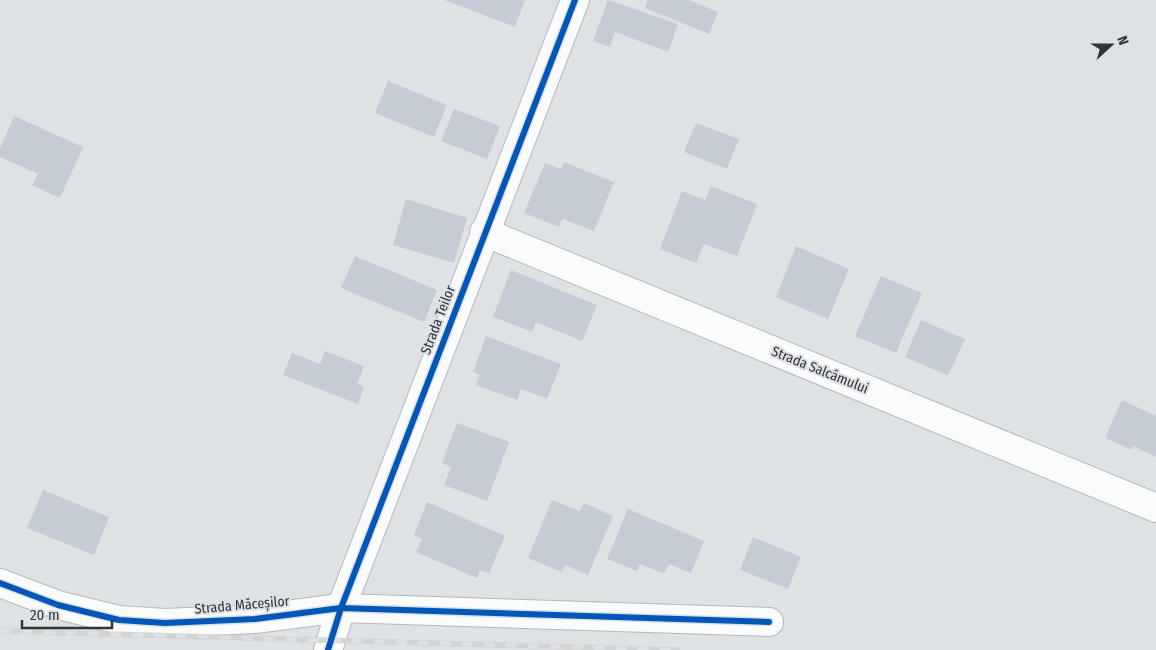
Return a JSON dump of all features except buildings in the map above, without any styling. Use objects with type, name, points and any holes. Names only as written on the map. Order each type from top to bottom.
[{"type":"street","name":"Strada Teilor","points":[[328,650],[341,608],[484,232],[575,0]]},
{"type":"street","name":"Strada Salcâmului","points":[[484,232],[1156,508]]},
{"type":"street","name":"Strada Măceșilor","points":[[0,583],[58,605],[119,620],[165,623],[255,619],[341,608],[769,622]]},
{"type":"railway","points":[[0,631],[677,650]]},
{"type":"cycle path","points":[[328,650],[341,608],[575,0]]},
{"type":"cycle path","points":[[0,583],[58,605],[119,620],[165,623],[255,619],[341,608],[769,622]]}]
